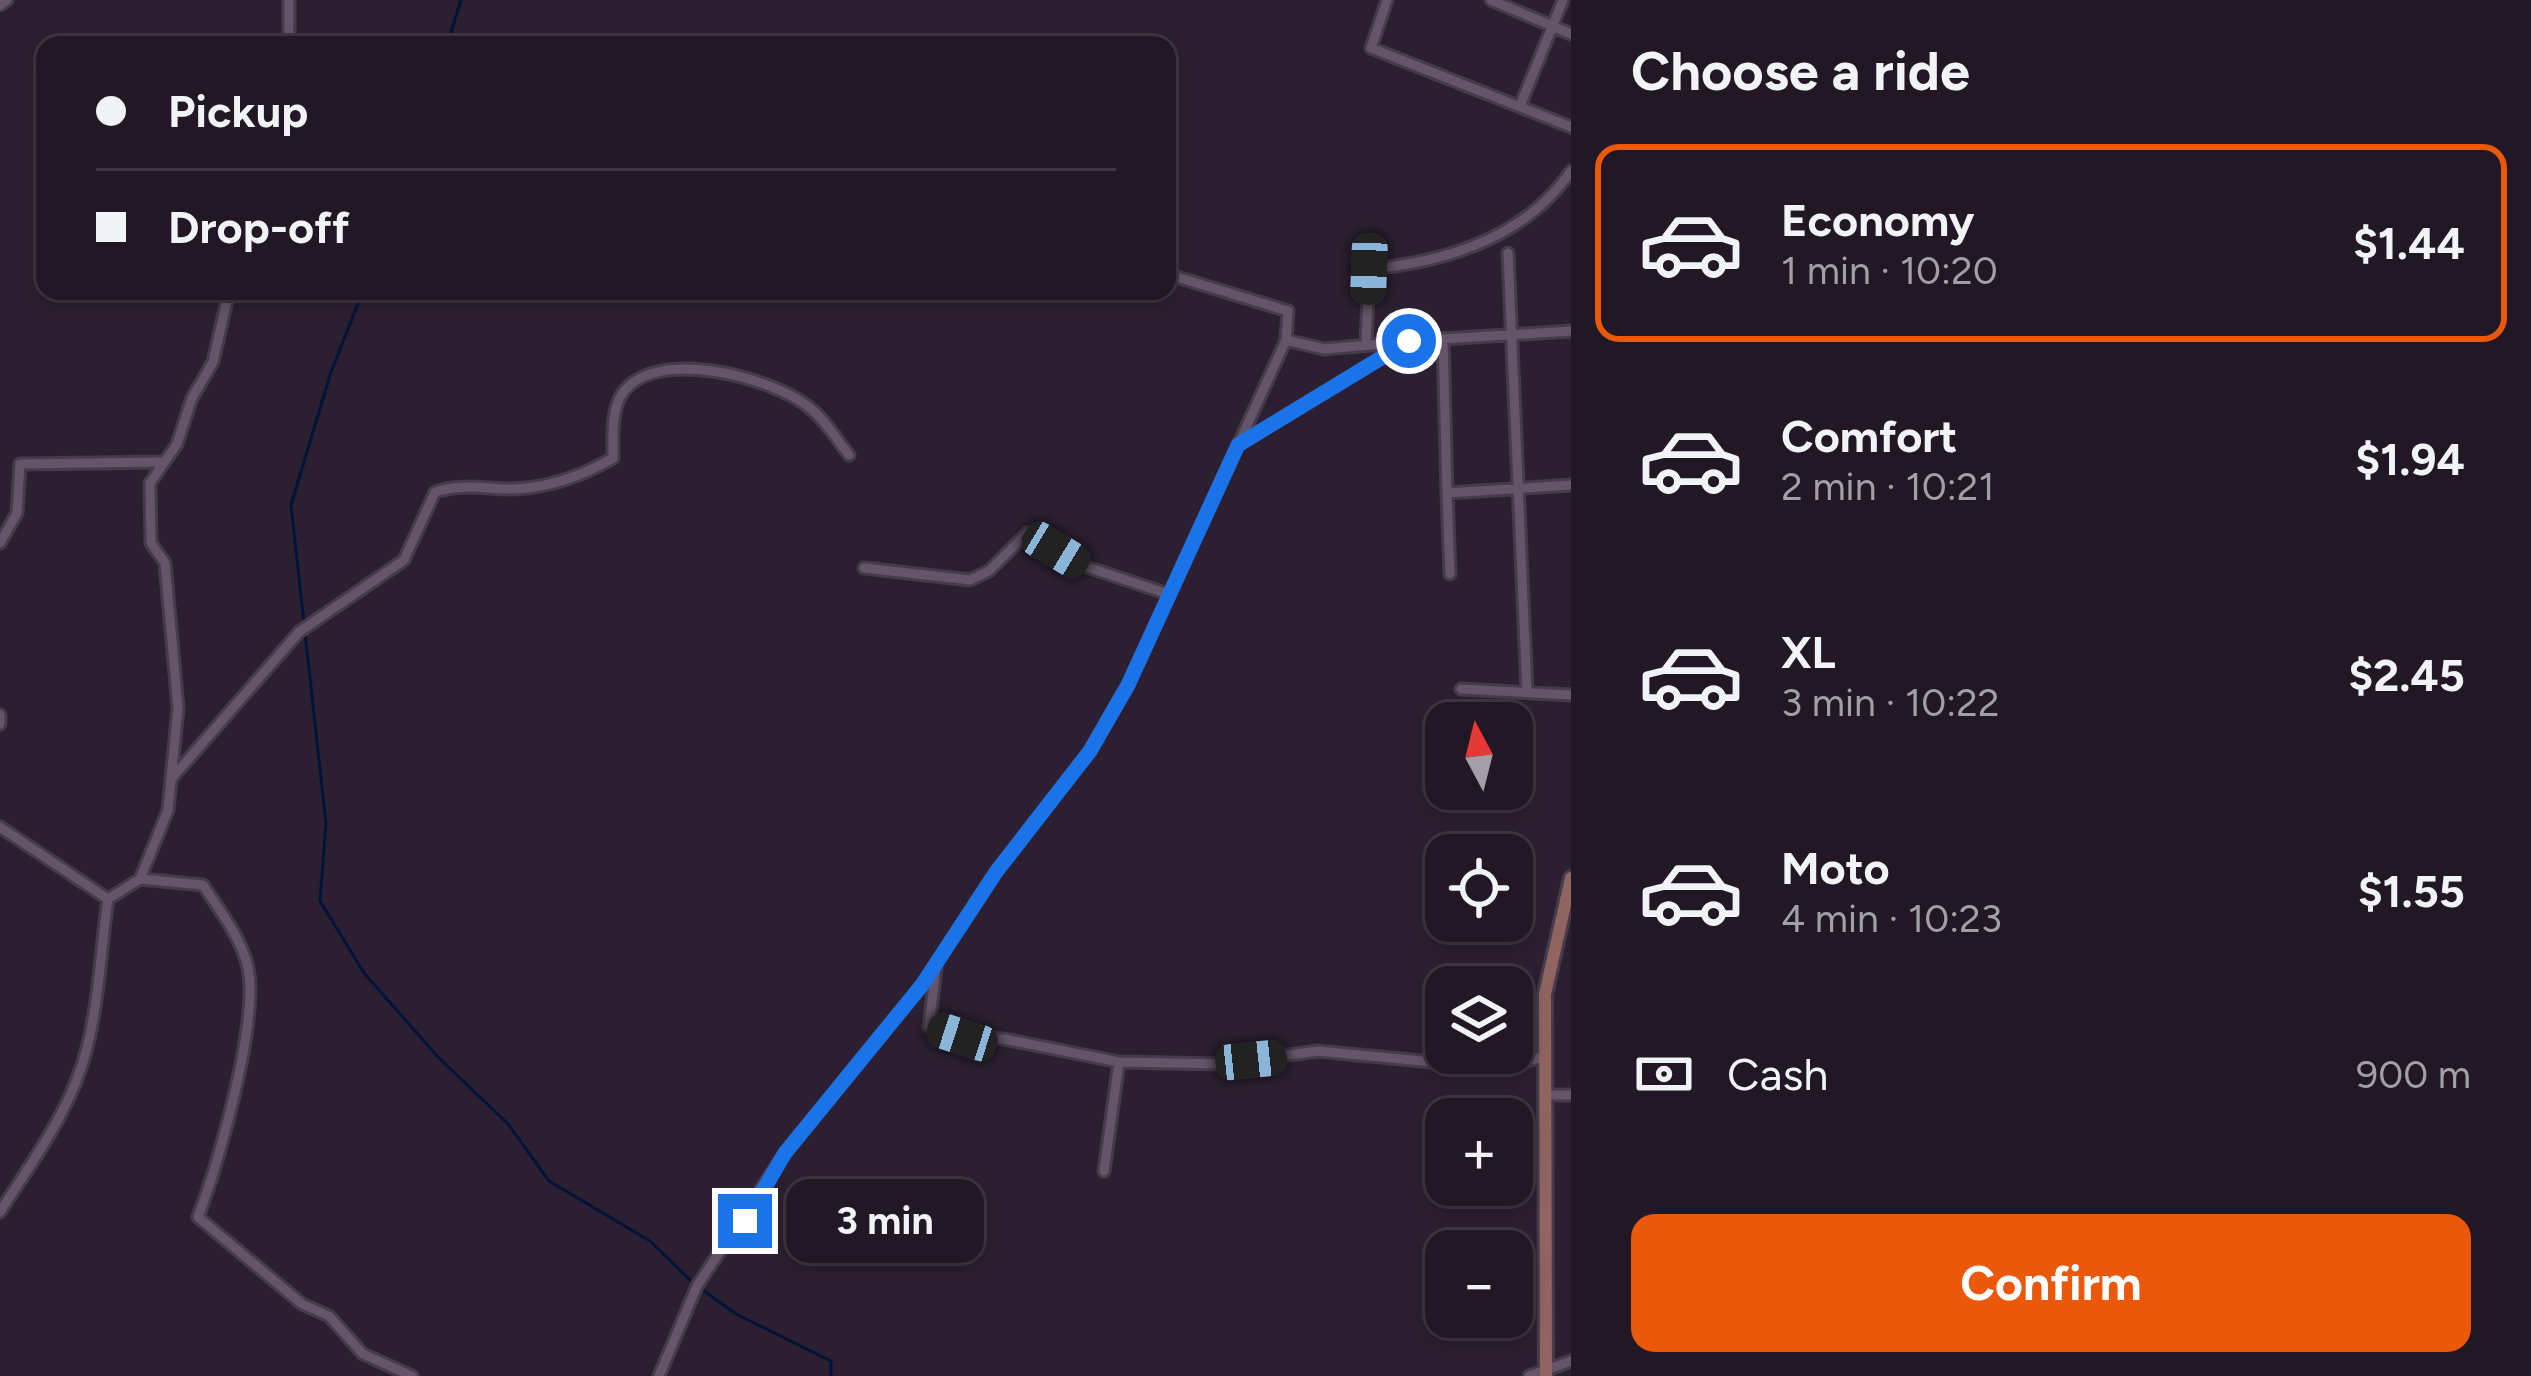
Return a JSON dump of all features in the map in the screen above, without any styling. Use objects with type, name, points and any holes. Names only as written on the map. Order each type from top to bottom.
[{"type":"main road","points":[[1546,1375],[1544,994],[1571,878]]},
{"type":"street","points":[[289,0],[289,36]]},
{"type":"street","points":[[1387,0],[1371,47],[1571,127]]},
{"type":"street","points":[[1491,0],[1571,34]]},
{"type":"street","points":[[1520,106],[1563,0]]},
{"type":"street","points":[[1366,345],[1369,269],[1417,265],[1493,238],[1528,219],[1571,170]]},
{"type":"street","points":[[1508,253],[1527,692]]},
{"type":"street","points":[[659,1376],[697,1286],[785,1153],[936,963],[996,872],[1090,751],[1128,685],[1286,340],[1288,311],[1176,277]]},
{"type":"street","points":[[0,1213],[43,1149],[79,1071],[108,899],[140,879],[169,810],[178,708],[165,563],[151,543],[147,515],[150,483],[177,444],[192,398],[213,362],[227,300]]},
{"type":"street","points":[[1286,340],[1324,349],[1571,331]]},
{"type":"street","points":[[1443,339],[1450,574]]},
{"type":"street","points":[[1238,445],[1409,341]]},
{"type":"street","points":[[172,778],[298,632],[404,560],[436,492],[457,484],[517,489],[591,471],[614,458],[617,408],[624,391],[646,376],[697,369],[771,387],[806,404],[849,455]]},
{"type":"street","points":[[0,543],[17,514],[20,464],[162,462]]},
{"type":"street","points":[[1447,493],[1571,485]]},
{"type":"street","points":[[864,568],[970,580],[988,571],[1027,533],[1082,565],[1168,594]]},
{"type":"street","points":[[1461,689],[1571,695]]},
{"type":"street","points":[[0,827],[108,899]]},
{"type":"street","points":[[140,879],[203,885],[248,969],[244,1036],[216,1169],[198,1217],[302,1304],[329,1316],[364,1354],[412,1376]]},
{"type":"street","points":[[936,963],[929,1027],[962,1037],[1004,1039],[1119,1062],[1222,1064],[1318,1051],[1494,1068],[1544,1057]]},
{"type":"street","points":[[1104,1171],[1119,1062]]},
{"type":"street","points":[[1545,1095],[1571,1094]]},
{"type":"street","points":[[1529,1376],[1546,1375],[1562,1361],[1571,1361]]},
{"type":"waterway","points":[[450,36],[461,0]]},
{"type":"waterway","points":[[359,300],[331,372],[291,505],[326,824],[320,901],[364,973],[438,1057],[508,1124],[549,1181],[650,1241],[692,1282]]},
{"type":"waterway","points":[[700,1288],[736,1314],[831,1361],[831,1376]]},
{"type":"route","points":[[745,1221],[785,1153],[867,1046],[922,985],[996,872],[1090,751],[1128,685],[1238,445],[1409,341]]}]
